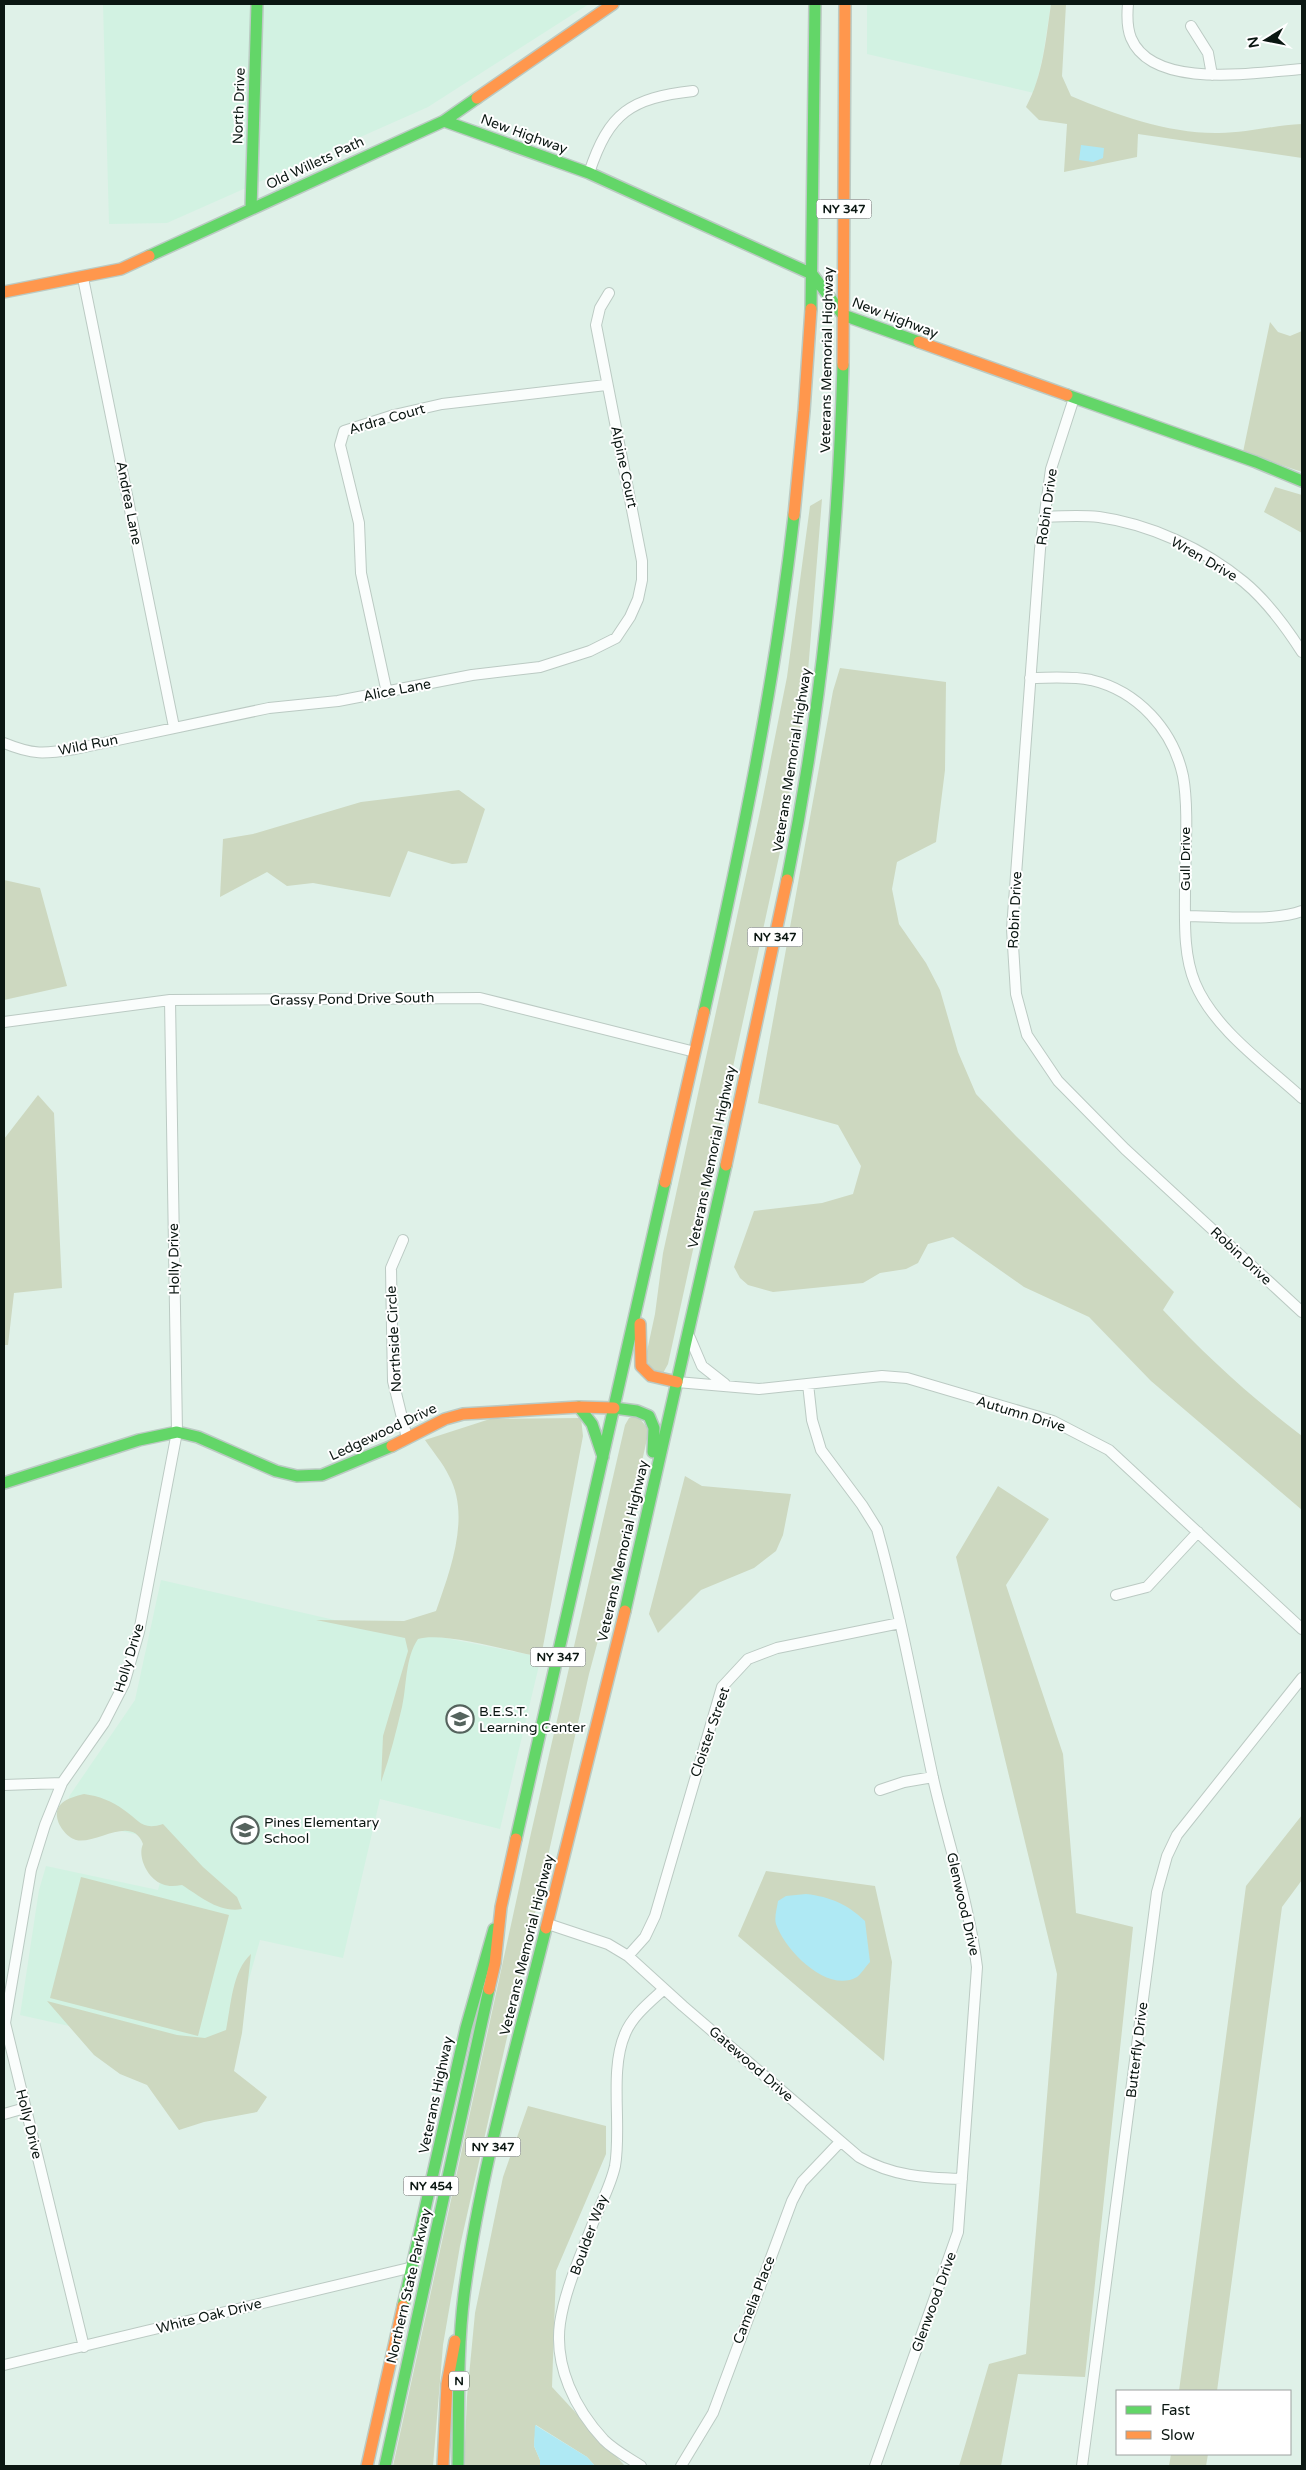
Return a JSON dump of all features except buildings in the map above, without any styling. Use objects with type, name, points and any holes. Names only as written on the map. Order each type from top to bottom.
[{"type":"main road","name":"North Drive","points":[[252,209],[257,4]]},
{"type":"main road","name":"Old Willets Path","points":[[4,292],[83,278],[121,269],[444,121],[613,4]]},
{"type":"main road","points":[[806,4],[815,27]]},
{"type":"main road","name":"Veterans Memorial Highway","points":[[502,1907],[754,782],[782,622],[800,464],[812,274],[815,4]]},
{"type":"main road","name":"Veterans Memorial Highway","points":[[464,2296],[494,2145],[648,1513],[786,884],[808,766],[825,646],[841,443],[845,4]]},
{"type":"main road","points":[[845,39],[850,4]]},
{"type":"main road","name":"New Highway","points":[[444,121],[589,173],[812,274],[843,315],[1256,462],[1302,481]]},
{"type":"main road","points":[[640,1293],[640,1361],[642,1370],[653,1379],[677,1382]]},
{"type":"main road","points":[[579,1407],[587,1414],[593,1424],[603,1457]]},
{"type":"main road","name":"Ledgewood Drive","points":[[4,1483],[139,1440],[177,1432],[198,1437],[276,1471],[297,1476],[322,1475],[350,1466],[445,1419],[463,1414],[579,1407],[614,1408],[641,1411],[650,1417],[654,1425],[648,1513]]},
{"type":"main road","name":"Veterans Highway","points":[[367,2466],[466,2028],[483,1961],[502,1907]]},
{"type":"main road","name":"Northern State Parkway","points":[[385,2466],[495,1963],[502,1907]]},
{"type":"main road","points":[[443,2466],[447,2384],[464,2296]]},
{"type":"main road","name":"N","points":[[458,2466],[459,2385],[464,2296]]},
{"type":"street","points":[[1128,4],[1131,38],[1138,49],[1157,64],[1175,71],[1212,75],[1302,69]]},
{"type":"street","points":[[1191,26],[1208,53],[1212,75]]},
{"type":"street","points":[[589,173],[598,148],[607,132],[621,115],[636,103],[668,94],[693,91]]},
{"type":"street","name":"Andrea Lane","points":[[83,278],[174,727]]},
{"type":"street","name":"Alpine Court","points":[[609,293],[600,308],[596,325],[642,561],[642,580],[638,599],[630,617],[616,638]]},
{"type":"street","name":"Ardra Court","points":[[387,693],[361,573],[359,523],[340,445],[344,430],[394,415],[442,404],[606,384]]},
{"type":"street","name":"Robin Drive","points":[[1074,398],[1050,470],[1045,517],[1030,678],[1012,929],[1016,994],[1027,1035],[1064,1088],[1125,1149],[1302,1312]]},
{"type":"street","name":"Wren Drive","points":[[1045,517],[1098,517],[1126,523],[1190,547],[1244,582],[1287,628],[1302,652]]},
{"type":"street","name":"Alice Lane","points":[[174,727],[268,708],[338,702],[472,675],[540,667],[590,651],[616,638]]},
{"type":"street","name":"Gull Drive","points":[[1030,678],[1092,680],[1112,688],[1152,714],[1166,733],[1178,755],[1183,778],[1186,832],[1185,916],[1187,956],[1194,982],[1205,1004],[1221,1024],[1302,1098]]},
{"type":"street","name":"Wild Run","points":[[4,742],[27,752],[48,753],[174,727]]},
{"type":"street","points":[[1185,916],[1270,916],[1292,915],[1302,911]]},
{"type":"street","name":"Grassy Pond Drive South","points":[[4,1022],[170,1000],[480,998],[695,1052]]},
{"type":"street","name":"Holly Drive","points":[[84,2347],[5,2023],[31,1870],[45,1825],[62,1783],[104,1723],[124,1684],[139,1632],[177,1432],[170,1000]]},
{"type":"street","name":"Northside Circle","points":[[403,1240],[390,1268],[394,1381],[406,1438]]},
{"type":"street","name":"Autumn Drive","points":[[688,1334],[702,1366],[715,1378],[728,1385]]},
{"type":"street","name":"Autumn Drive","points":[[677,1382],[759,1389],[882,1376],[907,1378],[985,1403],[1053,1421],[1109,1450],[1302,1629]]},
{"type":"street","name":"Glenwood Drive","points":[[808,1384],[812,1420],[821,1450],[862,1505],[877,1529],[900,1623],[933,1777],[974,1938],[976,1966],[958,2232],[950,2260],[875,2466]]},
{"type":"street","points":[[1116,1595],[1147,1587],[1198,1532]]},
{"type":"street","name":"Cloister Street","points":[[628,1956],[645,1937],[655,1916],[722,1687],[748,1660],[777,1648],[900,1623]]},
{"type":"street","name":"Butterfly Drive","points":[[1082,2466],[1157,1892],[1167,1856],[1177,1835],[1302,1678]]},
{"type":"street","points":[[880,1790],[904,1782],[933,1777]]},
{"type":"street","points":[[4,1785],[62,1783]]},
{"type":"street","name":"Gatewood Drive","points":[[548,1924],[608,1944],[628,1956],[859,2157],[878,2168],[897,2174],[926,2178],[962,2179]]},
{"type":"street","name":"Boulder Way","points":[[641,2466],[605,2441],[584,2414],[570,2389],[561,2363],[558,2344],[560,2322],[569,2288],[614,2166],[619,2054],[625,2034],[636,2017],[664,1989]]},
{"type":"street","points":[[4,2114],[25,2108]]},
{"type":"street","name":"Camelia Place","points":[[681,2466],[712,2413],[792,2201],[802,2182],[840,2142]]},
{"type":"street","name":"White Oak Drive","points":[[4,2365],[413,2266]]},
{"type":"shaded area","points":[[103,4],[589,4],[428,107],[167,223],[109,224]]},
{"type":"shaded area","points":[[867,4],[1051,4],[1043,56],[1034,93],[867,54]]},
{"type":"shaded area","points":[[1051,4],[1066,4],[1062,76],[1071,96],[1144,122],[1182,130],[1229,133],[1302,124],[1302,158],[1138,134],[1137,157],[1064,172],[1067,124],[1039,120],[1026,107],[1040,70]]},
{"type":"shaded area","points":[[1270,322],[1278,332],[1290,336],[1302,331],[1302,472],[1243,452]]},
{"type":"shaded area","points":[[1275,487],[1302,495],[1302,533],[1264,512]]},
{"type":"shaded area","points":[[822,499],[807,684],[780,852],[668,1364],[662,1375],[649,1372],[647,1351],[655,1314],[663,1253],[761,807],[787,677],[810,506]]},
{"type":"shaded area","points":[[840,668],[946,682],[945,770],[936,842],[897,862],[892,889],[899,924],[926,963],[940,990],[958,1052],[976,1094],[1174,1292],[1163,1310],[1230,1376],[1302,1436],[1302,1510],[1151,1381],[1089,1317],[1024,1287],[953,1237],[928,1244],[918,1263],[906,1269],[880,1273],[863,1283],[773,1292],[748,1285],[740,1278],[734,1267],[754,1211],[822,1203],[853,1194],[861,1166],[838,1125],[758,1103],[833,691]]},
{"type":"shaded area","points":[[459,790],[485,809],[467,863],[452,864],[408,851],[390,897],[313,883],[287,886],[267,872],[220,897],[223,839],[253,834],[361,802]]},
{"type":"shaded area","points":[[4,880],[40,888],[67,986],[4,1000]]},
{"type":"shaded area","points":[[38,1095],[54,1113],[62,1288],[14,1293],[8,1345],[4,1345],[4,1139]]},
{"type":"shaded area","points":[[637,1415],[649,1430],[622,1551],[589,1674],[460,2246],[443,2345],[433,2466],[393,2466],[531,1833],[625,1425],[629,1418]]},
{"type":"shaded area","points":[[581,1418],[583,1436],[541,1657],[460,1640],[429,1637],[418,1639],[411,1655],[404,1699],[381,1782],[383,1736],[408,1651],[405,1638],[316,1620],[404,1621],[436,1611],[447,1579],[456,1543],[458,1508],[449,1476],[425,1440],[490,1419]]},
{"type":"shaded area","points":[[685,1476],[702,1486],[791,1494],[783,1535],[776,1551],[754,1568],[701,1590],[658,1633],[649,1614]]},
{"type":"shaded area","points":[[998,1486],[1049,1519],[1006,1585],[1063,1754],[1076,1913],[1133,1927],[1085,2377],[1018,2374],[1001,2466],[959,2466],[989,2364],[1026,2354],[1057,1974],[956,1557]]},
{"type":"shaded area","name":"Pines Elementary School","points":[[161,1580],[413,1638],[415,1632],[541,1657],[500,1829],[380,1799],[343,1958],[260,1940],[226,2061],[20,2015],[39,1890],[46,1866],[158,1890],[171,1842],[62,1818],[70,1795],[135,1700]]},
{"type":"shaded area","points":[[84,1794],[110,1802],[145,1825],[156,1826],[163,1824],[203,1867],[237,1897],[242,1909],[226,1909],[210,1903],[182,1885],[167,1886],[157,1881],[148,1873],[145,1867],[141,1855],[143,1844],[138,1835],[131,1831],[122,1831],[93,1839],[76,1840],[71,1838],[59,1824],[57,1818],[58,1808],[67,1800]]},
{"type":"shaded area","points":[[1302,1815],[1302,1880],[1282,1907],[1217,2390],[1179,2390],[1246,1886]]},
{"type":"shaded area","points":[[766,1871],[875,1886],[892,1962],[884,2061],[738,1936]]},
{"type":"shaded area","points":[[81,1877],[229,1915],[198,2036],[50,1998]]},
{"type":"shaded area","points":[[251,1954],[242,2033],[234,2071],[267,2097],[257,2112],[204,2122],[179,2130],[147,2085],[120,2074],[94,2055],[47,2001],[177,2035],[205,2038],[226,2030],[236,1979],[245,1961]]},
{"type":"shaded area","points":[[528,2106],[606,2126],[606,2154],[556,2271],[552,2387],[625,2466],[595,2466],[587,2457],[536,2425],[534,2446],[540,2460],[540,2466],[464,2466],[467,2397],[475,2313],[503,2177]]},
{"type":"shaded area","points":[[1171,2455],[1208,2455],[1206,2466],[1169,2466]]},
{"type":"water","points":[[1081,145],[1104,148],[1103,158],[1093,162],[1079,160]]},
{"type":"water","points":[[806,1894],[838,1902],[852,1910],[865,1921],[870,1962],[857,1977],[845,1981],[833,1980],[821,1975],[809,1967],[788,1946],[775,1922],[778,1901],[786,1896]]},
{"type":"water","points":[[535,2425],[587,2457],[595,2466],[540,2466],[540,2460],[534,2446]]},
{"type":"traffic: fast","points":[[251,209],[257,4]]},
{"type":"traffic: fast","points":[[811,309],[815,4]]},
{"type":"traffic: fast","points":[[149,256],[444,121],[477,98]]},
{"type":"traffic: fast","points":[[444,121],[589,173],[812,274],[843,315],[919,342]]},
{"type":"traffic: fast","points":[[787,880],[810,751],[826,624],[837,496],[843,365]]},
{"type":"traffic: fast","points":[[1067,395],[1256,462],[1302,481]]},
{"type":"traffic: fast","points":[[704,1012],[756,765],[777,640],[794,515]]},
{"type":"traffic: fast","points":[[625,1611],[726,1165]]},
{"type":"traffic: fast","points":[[516,1839],[665,1182]]},
{"type":"traffic: fast","points":[[579,1407],[592,1424],[603,1457]]},
{"type":"traffic: fast","points":[[614,1408],[637,1411],[649,1416],[654,1428],[653,1452]]},
{"type":"traffic: fast","points":[[4,1483],[139,1440],[177,1432],[198,1437],[276,1471],[297,1476],[322,1475],[392,1446]]},
{"type":"traffic: fast","points":[[458,2466],[460,2337],[471,2249],[489,2156],[546,1928]]},
{"type":"traffic: fast","points":[[403,2306],[466,2028],[494,1929]]},
{"type":"traffic: fast","points":[[385,2466],[489,1989]]},
{"type":"traffic: slow","points":[[477,98],[613,4]]},
{"type":"traffic: slow","points":[[843,365],[845,4]]},
{"type":"traffic: slow","points":[[4,292],[121,269],[149,256]]},
{"type":"traffic: slow","points":[[794,515],[811,309]]},
{"type":"traffic: slow","points":[[919,342],[1067,395]]},
{"type":"traffic: slow","points":[[726,1165],[787,880]]},
{"type":"traffic: slow","points":[[665,1182],[704,1012]]},
{"type":"traffic: slow","points":[[640,1324],[641,1366],[651,1376],[677,1382]]},
{"type":"traffic: slow","points":[[392,1446],[445,1419],[463,1414],[579,1407],[614,1408]]},
{"type":"traffic: slow","points":[[546,1928],[625,1611]]},
{"type":"traffic: slow","points":[[489,1989],[495,1963],[501,1907],[516,1839]]},
{"type":"traffic: slow","points":[[367,2466],[403,2306]]},
{"type":"traffic: slow","points":[[443,2466],[447,2384],[455,2341]]},
{"type":"place","name":"B.E.S.T. Learning Center","points":[[460,1719]]},
{"type":"place","name":"Pines Elementary School","points":[[245,1830]]}]
